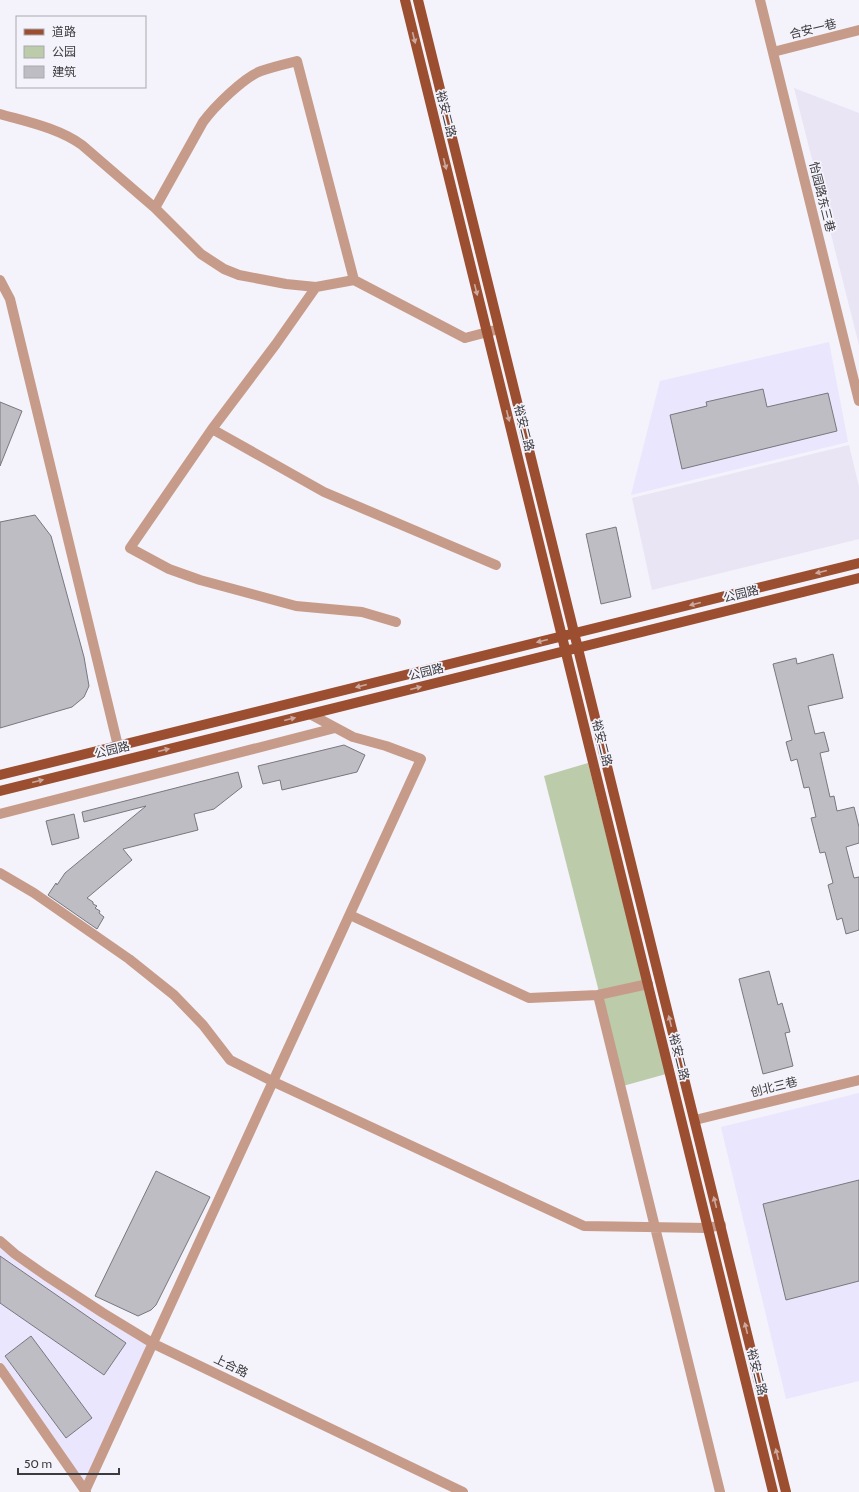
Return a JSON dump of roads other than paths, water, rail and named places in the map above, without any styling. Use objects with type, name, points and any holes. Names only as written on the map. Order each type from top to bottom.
[{"type":"main road","name":"裕安二路","points":[[405,0],[773,1492]]},
{"type":"main road","name":"裕安二路","points":[[418,0],[786,1492]]},
{"type":"main road","name":"公园路","points":[[0,775],[859,563]]},
{"type":"main road","name":"公园路","points":[[0,791],[859,578]]},
{"type":"street","name":"怡园路东三巷","points":[[760,0],[859,401]]},
{"type":"street","name":"合安一巷","points":[[773,52],[859,30]]},
{"type":"street","points":[[155,208],[203,122],[213,109],[239,85],[259,71],[297,61],[354,280]]},
{"type":"street","points":[[0,114],[47,128],[70,137],[82,145],[155,208],[201,254],[224,269],[239,275],[280,283],[316,287],[354,280],[465,338],[499,329]]},
{"type":"street","points":[[0,280],[10,299],[118,746]]},
{"type":"street","points":[[316,287],[212,429],[130,548],[168,569],[200,580],[296,606],[362,612],[396,622]]},
{"type":"street","points":[[212,429],[324,492],[496,565]]},
{"type":"street","points":[[86,1491],[421,759],[386,746],[353,737],[310,714]]},
{"type":"street","points":[[0,814],[335,728]]},
{"type":"street","points":[[0,873],[34,893],[110,946],[174,995],[203,1024],[230,1060],[274,1082],[584,1226],[708,1228],[720,1225]]},
{"type":"street","points":[[350,915],[529,998],[598,995],[648,984]]},
{"type":"street","points":[[598,995],[720,1492]]},
{"type":"street","name":"创北三巷","points":[[695,1120],[859,1080]]},
{"type":"street","name":"上合路","points":[[0,1241],[15,1254],[52,1280],[102,1313],[154,1344],[463,1492]]},
{"type":"street","points":[[0,1368],[86,1491]]}]
